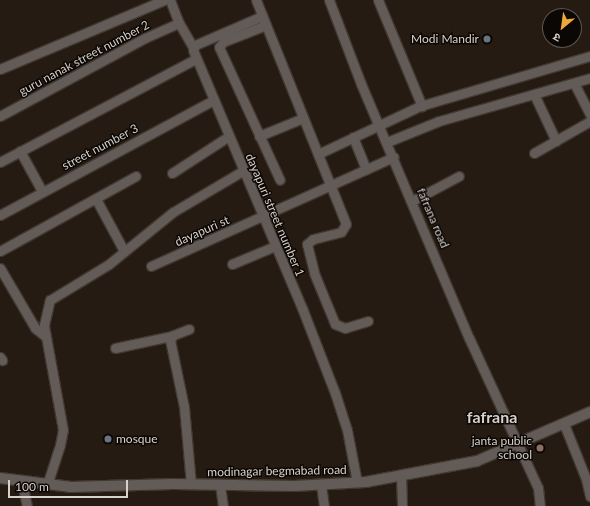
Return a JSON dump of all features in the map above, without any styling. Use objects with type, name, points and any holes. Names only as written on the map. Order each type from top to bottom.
[{"type":"street","points":[[0,69],[164,0]]},
{"type":"street","points":[[170,0],[179,23],[193,47],[262,16]]},
{"type":"street","points":[[256,0],[331,184],[346,228],[341,232],[310,241],[307,247],[322,296],[335,324],[345,328],[368,321]]},
{"type":"street","name":"fafrana road","points":[[329,0],[361,84],[380,124],[517,444],[538,488],[540,506]]},
{"type":"street","points":[[378,0],[422,106]]},
{"type":"street","name":"guru nanak street number 2","points":[[0,116],[145,38],[179,23]]},
{"type":"street","points":[[266,25],[223,42],[218,47],[280,180]]},
{"type":"street","name":"dayapuri street number 1","points":[[193,47],[195,59],[212,101],[244,170],[338,401],[347,430],[357,482]]},
{"type":"street","points":[[318,154],[380,124],[422,106],[590,56]]},
{"type":"street","points":[[0,162],[195,59]]},
{"type":"street","points":[[387,142],[434,123],[590,78]]},
{"type":"street","points":[[574,83],[590,115]]},
{"type":"street","points":[[534,94],[556,141]]},
{"type":"street","name":"street number 3","points":[[0,215],[42,191],[212,101]]},
{"type":"street","points":[[259,136],[303,118]]},
{"type":"street","points":[[534,153],[590,121]]},
{"type":"street","points":[[172,173],[229,136]]},
{"type":"street","points":[[353,137],[366,169]]},
{"type":"street","points":[[20,151],[42,191]]},
{"type":"street","name":"dayapuri st","points":[[151,266],[244,226],[262,214],[394,157]]},
{"type":"street","points":[[47,485],[60,445],[63,430],[44,320],[50,300],[102,269],[173,212],[244,170]]},
{"type":"street","points":[[0,251],[136,176]]},
{"type":"street","points":[[412,201],[459,176]]},
{"type":"street","points":[[96,199],[124,251]]},
{"type":"street","points":[[232,264],[275,246]]},
{"type":"street","points":[[0,268],[35,328],[46,337]]},
{"type":"street","points":[[115,348],[171,336],[189,329]]},
{"type":"street","points":[[171,336],[170,340],[185,413],[191,484]]},
{"type":"street","name":"modinagar begmabad road","points":[[0,478],[22,483],[103,487],[191,484],[321,485],[357,482],[401,476],[477,461],[590,412]]},
{"type":"street","points":[[564,424],[586,479],[590,497]]},
{"type":"street","points":[[401,476],[401,503]]},
{"type":"street","points":[[22,483],[27,506]]},
{"type":"street","points":[[220,485],[223,506]]},
{"type":"street","points":[[321,485],[324,506]]},
{"type":"place","name":"Modi Mandir","points":[[487,39]]},
{"type":"place","name":"mosque","points":[[108,439]]},
{"type":"place","name":"janta public school","points":[[540,448]]},
{"type":"district","name":"fafrana","points":[[492,417]]}]
